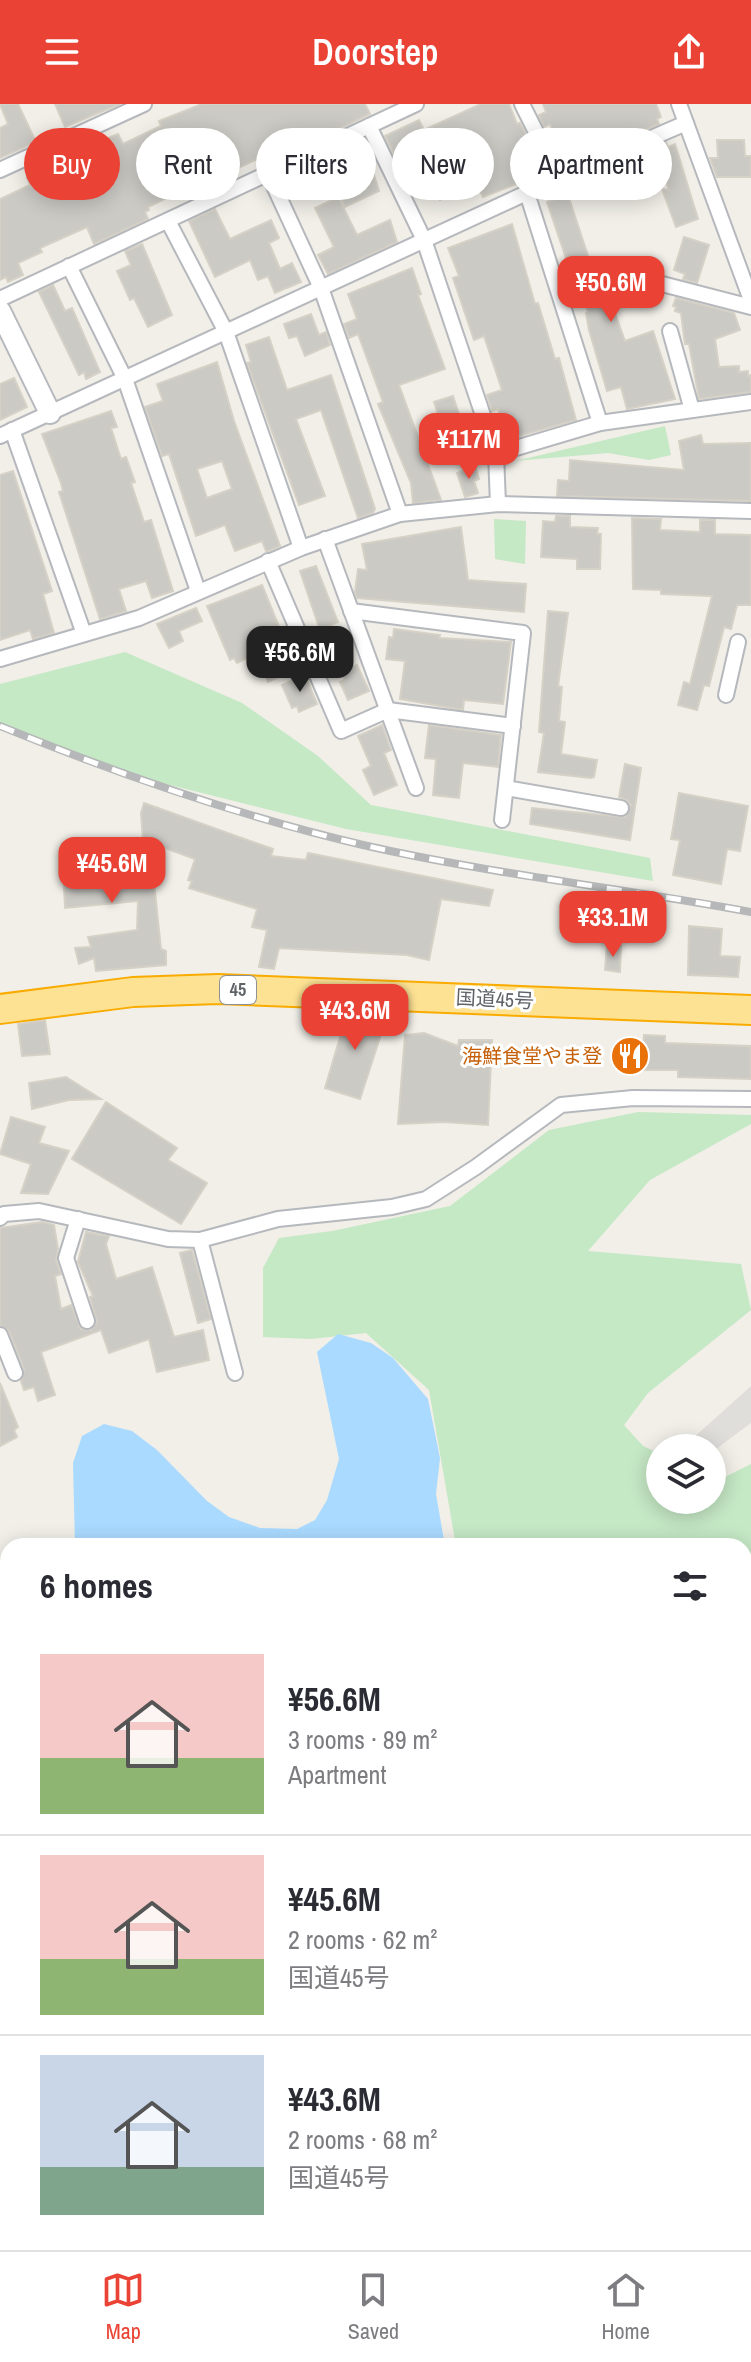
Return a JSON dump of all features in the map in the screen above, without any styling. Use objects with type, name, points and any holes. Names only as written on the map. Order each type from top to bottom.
[{"type":"highway","name":"国道45号","points":[[0,1009],[133,992],[218,989],[751,1010]]},
{"type":"street","points":[[0,170],[144,104]]},
{"type":"street","points":[[365,128],[416,104]]},
{"type":"street","points":[[522,104],[534,128]]},
{"type":"street","points":[[679,104],[751,300]]},
{"type":"street","points":[[672,129],[686,123]]},
{"type":"street","points":[[369,126],[424,240],[496,454],[498,504]]},
{"type":"street","points":[[0,299],[256,179]]},
{"type":"street","points":[[280,200],[321,288],[400,514]]},
{"type":"street","points":[[84,634],[6,433],[512,200]]},
{"type":"street","points":[[529,200],[600,423]]},
{"type":"street","points":[[168,221],[226,332],[301,548]]},
{"type":"street","points":[[69,266],[125,379],[198,591]]},
{"type":"street","points":[[662,284],[751,307]]},
{"type":"street","points":[[0,311],[50,413]]},
{"type":"street","points":[[670,331],[692,410]]},
{"type":"street","points":[[496,454],[600,423],[751,402]]},
{"type":"street","points":[[0,659],[139,618],[268,561],[400,514],[498,504],[751,511]]},
{"type":"street","points":[[325,539],[416,788]]},
{"type":"street","points":[[268,561],[341,731],[388,710],[513,726]]},
{"type":"street","points":[[351,611],[523,633],[502,820]]},
{"type":"street","points":[[726,695],[738,642]]},
{"type":"street","points":[[734,669],[751,672]]},
{"type":"street","points":[[506,788],[621,808]]},
{"type":"street","points":[[0,1218],[4,1214],[39,1211],[168,1239],[200,1240],[278,1219],[392,1207],[426,1199],[561,1105],[633,1098],[751,1099]]},
{"type":"street","points":[[78,1219],[66,1258],[87,1321]]},
{"type":"street","points":[[200,1240],[235,1373]]},
{"type":"street","points":[[0,1335],[15,1373]]},
{"type":"shaded area","points":[[751,1386],[751,1423],[726,1442],[726,1434],[698,1434]]},
{"type":"green space","points":[[665,426],[671,455],[649,460],[608,453],[515,461]]},
{"type":"green space","points":[[494,519],[526,521],[525,564],[495,559]]},
{"type":"green space","points":[[125,652],[242,703],[318,756],[371,805],[650,858],[653,881],[346,829],[126,774],[0,726],[0,684]]},
{"type":"green space","points":[[638,1112],[751,1115],[751,1124],[650,1180],[588,1251],[741,1264],[751,1310],[648,1393],[624,1425],[646,1447],[646,1514],[726,1514],[726,1476],[751,1464],[751,1538],[455,1538],[429,1390],[366,1333],[311,1339],[263,1337],[263,1268],[279,1238],[332,1231],[450,1206],[549,1130]]},
{"type":"water","points":[[338,1334],[371,1343],[393,1358],[428,1399],[440,1458],[436,1494],[444,1538],[75,1538],[73,1463],[82,1436],[104,1424],[132,1431],[157,1450],[207,1501],[229,1517],[260,1528],[297,1529],[315,1520],[327,1500],[339,1459],[317,1352]]},
{"type":"building","points":[[0,104],[18,104],[29,128],[24,128],[24,147],[0,158],[0,128],[8,124]]},
{"type":"building","points":[[55,104],[120,104],[65,127]]},
{"type":"building","points":[[202,104],[365,104],[370,114],[340,128],[256,128],[256,160],[240,167],[240,128],[157,128],[161,126],[159,121]]},
{"type":"building","points":[[481,104],[509,104],[517,124],[520,123],[522,128],[510,128],[510,186],[494,193],[494,128],[428,128]]},
{"type":"building","points":[[543,104],[656,104],[661,117],[657,119],[659,124],[649,128],[552,128],[550,124],[544,127],[539,115],[546,112]]},
{"type":"building","points":[[419,120],[423,128],[402,128]]},
{"type":"building","points":[[392,133],[392,150],[385,136]]},
{"type":"building","points":[[120,138],[123,144],[136,138],[136,200],[162,200],[148,207],[149,210],[145,212],[148,219],[94,244],[87,227],[40,248],[42,252],[18,263],[23,275],[8,282],[6,277],[0,280],[0,199],[24,188],[24,200],[120,200]]},
{"type":"building","points":[[717,140],[744,140],[745,156],[751,156],[751,177],[717,177],[710,158],[718,158]]},
{"type":"building","points":[[675,144],[698,219],[676,227],[666,200],[672,200],[672,145]]},
{"type":"building","points":[[332,200],[340,200],[357,235],[390,220],[397,242],[328,274],[318,255],[334,247],[315,208]]},
{"type":"building","points":[[342,200],[360,200],[345,207]]},
{"type":"building","points":[[570,200],[593,271],[599,269],[625,341],[653,331],[675,399],[627,409],[621,387],[607,391],[576,274],[572,276],[547,202]]},
{"type":"building","points":[[215,209],[230,239],[271,220],[279,238],[269,243],[280,269],[292,263],[301,282],[275,293],[268,276],[258,280],[250,260],[215,277],[189,221]]},
{"type":"building","points":[[512,224],[535,304],[538,303],[555,359],[559,358],[576,420],[508,439],[498,409],[492,411],[487,395],[502,390],[484,336],[474,340],[453,278],[459,276],[448,248]]},
{"type":"building","points":[[684,237],[709,245],[697,283],[683,279],[685,274],[674,270]]},
{"type":"building","points":[[142,244],[172,315],[148,327],[134,298],[130,300],[117,271],[131,265],[125,251]]},
{"type":"building","points":[[412,268],[421,294],[418,295],[445,369],[399,385],[441,500],[413,503],[411,483],[378,404],[383,402],[358,334],[349,338],[344,324],[357,319],[348,294]]},
{"type":"building","points":[[625,273],[648,280],[643,300],[619,293]]},
{"type":"building","points":[[53,285],[65,311],[72,308],[100,372],[86,379],[84,372],[79,375],[39,292]]},
{"type":"building","points":[[676,298],[734,313],[740,330],[715,339],[719,367],[739,366],[739,372],[748,371],[748,376],[751,375],[751,392],[699,399],[689,344],[685,344],[681,313],[675,311],[676,307],[673,306]]},
{"type":"building","points":[[311,314],[319,335],[326,332],[330,345],[305,356],[297,336],[289,338],[284,324]]},
{"type":"building","points":[[269,337],[287,390],[331,375],[375,509],[373,513],[358,518],[321,410],[296,419],[325,496],[299,505],[247,363],[251,362],[246,345]]},
{"type":"building","points":[[217,362],[234,421],[280,546],[266,551],[262,541],[235,551],[225,525],[196,536],[169,454],[162,456],[145,407],[163,401],[157,384]],"holes":[[[222,461],[232,489],[207,498],[197,469]]]},
{"type":"building","points":[[14,378],[27,407],[0,420],[0,384]]},
{"type":"building","points":[[453,396],[462,423],[443,429],[434,402]]},
{"type":"building","points":[[111,411],[117,427],[111,428],[121,459],[126,457],[144,522],[151,520],[173,591],[152,598],[146,581],[119,589],[126,611],[100,619],[59,492],[63,491],[61,483],[42,434]]},
{"type":"building","points":[[701,435],[703,444],[751,443],[751,501],[557,496],[558,480],[569,481],[570,460],[684,470],[679,441]]},
{"type":"building","points":[[475,466],[479,479],[474,481],[478,493],[465,497],[457,473]]},
{"type":"building","points":[[13,471],[52,591],[43,594],[54,633],[33,639],[30,630],[0,640],[0,475]]},
{"type":"building","points":[[556,516],[570,516],[570,527],[598,528],[597,534],[601,534],[600,569],[577,569],[577,559],[541,557],[543,521],[555,522]]},
{"type":"building","points":[[632,518],[661,519],[660,530],[700,532],[700,520],[715,520],[715,534],[751,535],[751,605],[737,605],[731,629],[724,627],[709,686],[704,685],[697,710],[678,705],[684,682],[690,684],[712,596],[661,594],[661,590],[633,589]]},
{"type":"building","points":[[461,527],[468,580],[526,584],[524,612],[357,598],[358,569],[367,570],[362,544]]},
{"type":"building","points":[[316,566],[338,622],[320,630],[300,571]]},
{"type":"building","points":[[262,585],[282,634],[269,639],[285,674],[268,682],[256,654],[237,663],[234,658],[230,660],[207,606]]},
{"type":"building","points":[[196,608],[202,621],[179,631],[183,641],[169,648],[157,624]]},
{"type":"building","points":[[548,611],[568,613],[558,686],[562,687],[559,721],[565,722],[561,754],[597,760],[594,777],[591,778],[538,772],[544,733],[539,732]]},
{"type":"building","points":[[394,629],[440,635],[439,638],[511,642],[503,704],[464,700],[463,710],[400,699],[405,661],[386,659],[389,637],[393,638]]},
{"type":"building","points":[[357,665],[369,691],[348,700],[340,682],[345,680],[341,672]]},
{"type":"building","points":[[305,675],[317,704],[299,712],[297,706],[292,708],[282,685]]},
{"type":"building","points":[[382,725],[391,750],[384,753],[397,785],[374,795],[363,770],[371,766],[358,736]]},
{"type":"building","points":[[429,725],[501,735],[498,767],[463,763],[459,798],[433,795],[436,759],[425,758]]},
{"type":"building","points":[[625,764],[641,768],[630,840],[530,824],[532,808],[625,817],[631,805],[619,797]]},
{"type":"building","points":[[679,793],[748,806],[740,851],[727,849],[721,884],[673,875],[680,840],[671,839]]},
{"type":"building","points":[[144,803],[273,849],[271,856],[306,860],[308,853],[493,890],[489,906],[441,899],[429,960],[407,955],[279,948],[274,969],[259,967],[267,930],[252,927],[257,909],[189,888],[192,881],[188,880],[195,859],[143,840],[141,813]]},
{"type":"building","points":[[124,839],[126,885],[154,882],[161,949],[166,951],[166,965],[96,971],[94,958],[79,964],[75,948],[91,947],[88,937],[137,930],[138,901],[65,908],[62,844]]},
{"type":"building","points":[[575,904],[619,908],[616,944],[572,939]]},
{"type":"building","points":[[689,926],[722,929],[720,956],[740,957],[738,977],[688,975]]},
{"type":"building","points":[[607,946],[621,946],[620,972],[605,970]]},
{"type":"building","points":[[341,1011],[373,1012],[387,1016],[360,1099],[325,1088],[343,1027],[336,1024]]},
{"type":"building","points":[[45,1020],[50,1054],[22,1056],[18,1024]]},
{"type":"building","points":[[424,1033],[458,1046],[459,1040],[492,1040],[488,1125],[444,1122],[398,1124],[405,1035]]},
{"type":"building","points":[[644,1035],[665,1036],[665,1043],[751,1046],[751,1079],[678,1077],[678,1070],[642,1070]]},
{"type":"building","points":[[66,1077],[101,1099],[69,1100],[32,1109],[29,1083]]},
{"type":"building","points":[[106,1102],[177,1148],[168,1160],[207,1183],[181,1224],[72,1159]]},
{"type":"building","points":[[11,1117],[45,1127],[39,1143],[69,1151],[48,1194],[21,1193],[31,1164],[0,1154]]},
{"type":"building","points":[[42,1222],[54,1225],[58,1249],[56,1260],[61,1274],[55,1276],[61,1309],[71,1305],[81,1329],[91,1330],[97,1322],[90,1297],[93,1296],[78,1262],[86,1232],[109,1236],[106,1244],[116,1279],[152,1267],[174,1337],[203,1330],[209,1360],[157,1372],[149,1339],[109,1353],[101,1330],[41,1352],[55,1395],[38,1401],[34,1387],[24,1390],[21,1381],[24,1369],[9,1331],[0,1325],[0,1228]]},
{"type":"building","points":[[192,1250],[211,1319],[198,1323],[180,1253]]},
{"type":"building","points":[[0,1383],[18,1427],[14,1430],[17,1437],[0,1446]]},
{"type":"railway","points":[[0,726],[179,793],[317,834],[459,864],[751,912]]},
{"type":"place","name":"海鮮食堂やま登","points":[[630,1056]]}]
